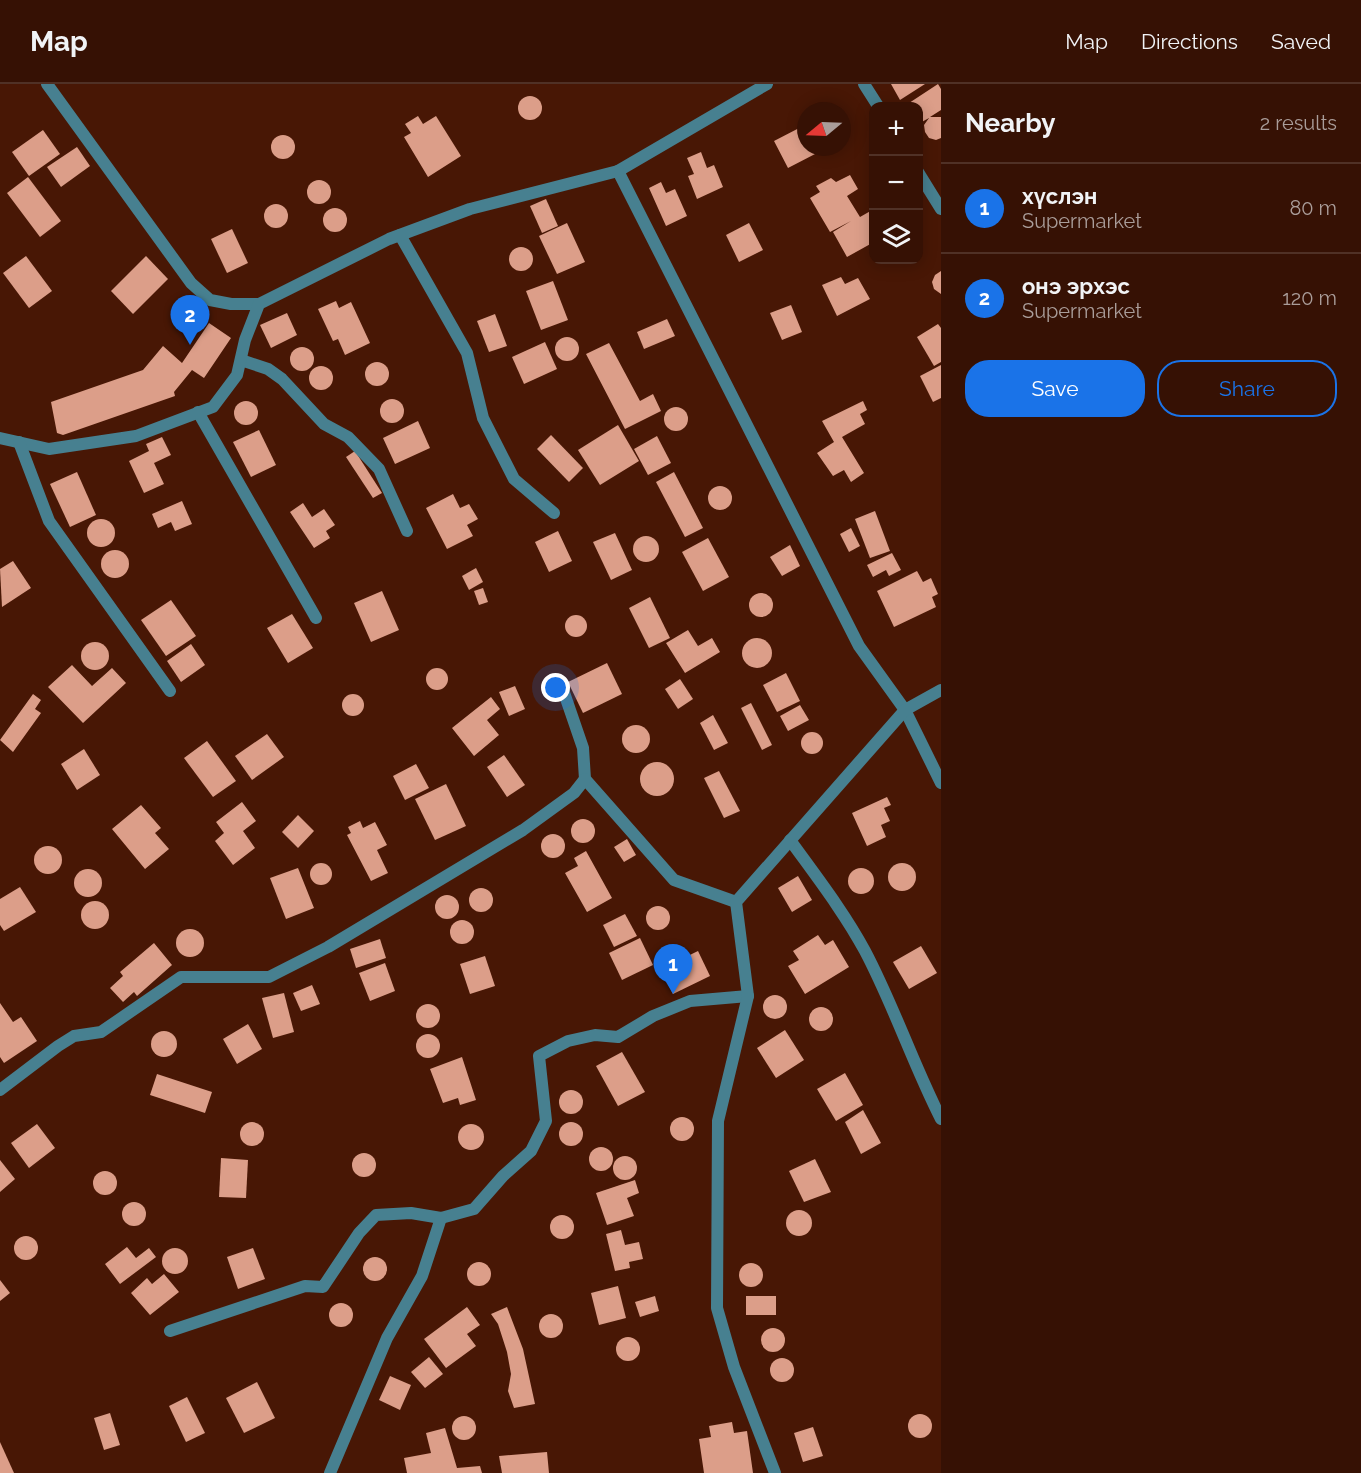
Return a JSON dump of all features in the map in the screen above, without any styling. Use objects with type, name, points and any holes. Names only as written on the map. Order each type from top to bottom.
[{"type":"street","points":[[47,84],[191,283],[210,300],[231,304],[259,304],[400,235],[470,209],[618,171],[767,84]]},
{"type":"street","points":[[864,84],[875,102]]},
{"type":"street","points":[[618,171],[859,646],[905,710],[941,783]]},
{"type":"street","points":[[923,180],[941,209]]},
{"type":"street","points":[[400,235],[467,354],[483,418],[514,479],[555,513]]},
{"type":"street","points":[[0,438],[49,449],[136,436],[213,407],[237,375],[259,304]]},
{"type":"street","points":[[241,360],[268,369],[282,379],[324,424],[348,437],[379,469],[407,531]]},
{"type":"street","points":[[198,412],[316,618]]},
{"type":"street","points":[[19,442],[49,521],[170,691]]},
{"type":"street","points":[[560,681],[583,748],[585,779],[674,880],[736,902]]},
{"type":"street","points":[[775,1473],[734,1367],[717,1308],[718,1121],[748,996],[736,902],[905,710],[941,690]]},
{"type":"street","points":[[0,1090],[74,1036],[101,1032],[181,977],[269,976],[328,947],[523,830],[574,793],[585,779]]},
{"type":"street","points":[[790,840],[864,949],[894,1010],[922,1083],[941,1119]]},
{"type":"street","points":[[170,1331],[305,1286],[323,1287],[359,1233],[376,1215],[411,1214],[441,1218],[474,1209],[503,1176],[531,1151],[546,1121],[538,1056],[568,1041],[595,1035],[618,1037],[653,1016],[690,1001],[748,996]]},
{"type":"street","points":[[330,1473],[387,1338],[422,1276],[441,1218]]},
{"type":"building","points":[[891,84],[925,84],[900,100]]},
{"type":"building","points":[[938,84],[941,89],[941,110],[930,117],[941,117],[941,138],[936,140],[929,138],[925,132],[924,125],[929,118],[923,121],[923,102],[911,102]]},
{"type":"building","points":[[530,96],[535,97],[541,103],[541,113],[535,119],[530,120],[525,119],[519,113],[518,108],[519,103],[525,97]]},
{"type":"building","points":[[418,116],[423,124],[436,116],[461,156],[428,177],[404,137],[411,133],[405,124]]},
{"type":"building","points":[[797,129],[797,156],[811,156],[788,168],[774,141]]},
{"type":"building","points":[[43,130],[60,154],[29,176],[12,152]]},
{"type":"building","points":[[283,135],[292,138],[295,147],[292,156],[283,159],[274,156],[271,147],[274,138]]},
{"type":"building","points":[[77,147],[90,166],[61,187],[47,167]]},
{"type":"building","points":[[701,152],[707,168],[714,165],[723,187],[697,199],[688,176],[694,174],[687,158]]},
{"type":"building","points":[[850,175],[858,189],[847,196],[860,217],[869,212],[869,245],[847,257],[833,232],[851,221],[830,232],[810,198],[820,192],[816,186],[831,178],[836,182]]},
{"type":"building","points":[[28,177],[61,221],[40,237],[7,193]]},
{"type":"building","points":[[319,180],[324,181],[330,187],[330,197],[324,203],[319,204],[314,203],[308,197],[307,192],[308,187],[314,181]]},
{"type":"building","points":[[661,182],[666,193],[675,189],[687,216],[666,226],[649,188]]},
{"type":"building","points":[[546,199],[558,226],[542,233],[530,206]]},
{"type":"building","points":[[276,204],[285,207],[288,216],[285,225],[276,228],[267,225],[264,216],[267,207]]},
{"type":"building","points":[[335,208],[340,209],[346,215],[346,225],[340,231],[335,232],[330,231],[324,225],[323,220],[324,215],[330,209]]},
{"type":"building","points":[[567,223],[585,262],[557,274],[539,236]]},
{"type":"building","points":[[749,223],[763,250],[739,262],[726,235]]},
{"type":"building","points":[[232,229],[248,263],[227,273],[211,239]]},
{"type":"building","points":[[521,247],[526,248],[532,254],[532,264],[526,270],[521,271],[516,270],[510,264],[509,259],[510,254],[516,248]]},
{"type":"building","points":[[26,256],[52,291],[29,308],[3,273]]},
{"type":"building","points":[[146,256],[168,279],[133,314],[111,291]]},
{"type":"building","points":[[941,271],[941,294],[934,289],[932,282],[935,275]]},
{"type":"building","points":[[841,277],[845,284],[858,278],[870,299],[837,316],[822,285]]},
{"type":"building","points":[[553,281],[568,320],[541,330],[526,291]]},
{"type":"building","points":[[336,301],[339,308],[351,302],[370,343],[345,355],[338,339],[333,341],[318,309]]},
{"type":"building","points":[[791,305],[802,332],[782,340],[770,313]]},
{"type":"building","points":[[287,313],[297,335],[271,348],[260,325]]},
{"type":"building","points":[[495,314],[507,346],[489,352],[477,321]]},
{"type":"building","points":[[667,319],[675,336],[644,349],[637,332]]},
{"type":"building","points":[[209,323],[231,338],[204,378],[192,370],[174,392],[175,396],[63,435],[57,433],[51,402],[143,370],[163,346],[182,363]]},
{"type":"building","points":[[938,324],[941,328],[941,362],[934,366],[917,337]]},
{"type":"building","points":[[567,337],[572,338],[578,344],[578,354],[572,360],[567,361],[562,360],[556,354],[555,349],[556,344],[562,338]]},
{"type":"building","points":[[545,342],[557,369],[524,384],[512,357]]},
{"type":"building","points":[[609,343],[640,401],[653,394],[661,411],[625,429],[586,354]]},
{"type":"building","points":[[302,347],[307,348],[313,354],[313,364],[307,370],[302,371],[297,370],[291,364],[290,359],[291,354],[297,348]]},
{"type":"building","points":[[377,362],[382,363],[388,369],[388,379],[382,385],[377,386],[372,385],[366,379],[365,374],[366,369],[372,363]]},
{"type":"building","points":[[941,365],[941,398],[933,402],[920,376]]},
{"type":"building","points":[[321,366],[330,369],[333,378],[330,387],[321,390],[312,387],[309,378],[312,369]]},
{"type":"building","points":[[392,399],[397,400],[403,406],[403,416],[397,422],[392,423],[387,422],[381,416],[380,411],[381,406],[387,400]]},
{"type":"building","points":[[246,401],[255,404],[258,413],[255,422],[246,425],[237,422],[234,413],[237,404]]},
{"type":"building","points":[[863,401],[867,410],[860,414],[865,424],[842,437],[864,473],[851,482],[844,470],[833,476],[817,453],[834,442],[822,421]]},
{"type":"building","points":[[676,407],[681,408],[687,414],[687,424],[681,430],[676,431],[671,430],[665,424],[664,419],[665,414],[671,408]]},
{"type":"building","points":[[418,421],[430,448],[395,464],[383,438]]},
{"type":"building","points":[[618,425],[639,461],[600,485],[578,450]]},
{"type":"building","points":[[259,430],[276,465],[251,477],[233,442]]},
{"type":"building","points":[[551,435],[583,468],[569,482],[537,449]]},
{"type":"building","points":[[657,436],[671,463],[648,475],[634,449]]},
{"type":"building","points":[[162,437],[171,455],[154,463],[164,484],[144,493],[129,461],[149,451],[146,444]]},
{"type":"building","points":[[355,451],[382,493],[373,498],[346,457]]},
{"type":"building","points":[[77,472],[96,515],[70,527],[50,484]]},
{"type":"building","points":[[674,472],[703,528],[685,537],[656,482]]},
{"type":"building","points":[[720,486],[728,490],[732,498],[728,506],[720,510],[712,506],[708,498],[712,490]]},
{"type":"building","points":[[453,494],[460,508],[469,504],[478,519],[467,525],[473,536],[447,549],[426,508]]},
{"type":"building","points":[[182,501],[192,524],[175,531],[171,522],[158,528],[152,514]]},
{"type":"building","points":[[303,503],[312,517],[324,509],[335,525],[326,531],[330,538],[314,548],[290,512]]},
{"type":"building","points":[[875,511],[890,551],[870,558],[855,519]]},
{"type":"building","points":[[101,519],[111,523],[115,533],[111,543],[101,547],[91,543],[87,533],[91,523]]},
{"type":"building","points":[[851,528],[860,546],[849,552],[840,534]]},
{"type":"building","points":[[558,531],[572,561],[549,572],[535,542]]},
{"type":"building","points":[[615,533],[632,570],[611,580],[593,542]]},
{"type":"building","points":[[646,536],[655,540],[659,549],[655,558],[646,562],[637,558],[633,549],[637,540]]},
{"type":"building","points":[[708,538],[729,577],[703,591],[682,552]]},
{"type":"building","points":[[790,545],[800,566],[782,576],[770,557]]},
{"type":"building","points":[[115,550],[125,554],[129,564],[125,574],[115,578],[105,574],[101,564],[105,554]]},
{"type":"building","points":[[892,553],[901,570],[889,576],[886,570],[873,577],[867,565]]},
{"type":"building","points":[[13,561],[31,588],[2,607],[0,569]]},
{"type":"building","points":[[476,568],[483,582],[469,590],[462,576]]},
{"type":"building","points":[[917,571],[923,582],[931,578],[938,594],[932,597],[936,607],[894,627],[877,591]]},
{"type":"building","points":[[483,588],[488,602],[479,605],[474,591]]},
{"type":"building","points":[[382,591],[399,630],[371,642],[354,603]]},
{"type":"building","points":[[761,593],[769,597],[773,605],[769,613],[761,617],[753,613],[749,605],[753,597]]},
{"type":"building","points":[[650,597],[670,638],[649,648],[629,608]]},
{"type":"building","points":[[171,600],[196,636],[166,656],[141,620]]},
{"type":"building","points":[[292,614],[313,648],[288,663],[267,628]]},
{"type":"building","points":[[576,615],[584,618],[587,626],[584,634],[576,637],[568,634],[565,626],[568,618]]},
{"type":"building","points":[[688,630],[698,646],[712,638],[720,652],[685,673],[666,643]]},
{"type":"building","points":[[757,638],[768,642],[772,653],[768,664],[757,668],[746,664],[742,653],[746,642]]},
{"type":"building","points":[[95,642],[105,646],[109,656],[105,666],[95,670],[85,666],[81,656],[85,646]]},
{"type":"building","points":[[191,644],[205,665],[181,682],[167,661]]},
{"type":"building","points":[[607,663],[622,694],[583,713],[568,682]]},
{"type":"building","points":[[72,665],[92,686],[112,668],[126,683],[83,723],[48,687]]},
{"type":"building","points":[[437,668],[447,675],[448,679],[441,689],[437,690],[427,683],[426,679],[433,669]]},
{"type":"building","points":[[786,673],[800,701],[777,712],[763,685]]},
{"type":"building","points":[[680,679],[693,699],[678,709],[665,689]]},
{"type":"building","points":[[515,686],[525,709],[509,716],[499,692]]},
{"type":"building","points":[[33,694],[41,700],[35,709],[41,713],[13,752],[0,740]]},
{"type":"building","points":[[353,694],[363,701],[364,705],[357,715],[353,716],[343,709],[342,705],[349,695]]},
{"type":"building","points":[[491,697],[500,709],[487,720],[499,735],[474,756],[452,728]]},
{"type":"building","points":[[751,703],[772,745],[762,750],[741,708]]},
{"type":"building","points":[[800,705],[809,720],[788,731],[780,716]]},
{"type":"building","points":[[713,715],[728,743],[714,750],[700,723]]},
{"type":"building","points":[[636,725],[646,729],[650,739],[646,749],[636,753],[626,749],[622,739],[626,729]]},
{"type":"building","points":[[808,732],[816,732],[823,739],[823,747],[816,754],[808,754],[801,747],[801,739]]},
{"type":"building","points":[[267,734],[284,757],[252,780],[235,756]]},
{"type":"building","points":[[207,741],[236,781],[213,797],[184,758]]},
{"type":"building","points":[[84,749],[100,775],[77,790],[61,764]]},
{"type":"building","points":[[504,755],[525,785],[507,797],[487,767]]},
{"type":"building","points":[[657,762],[669,767],[674,779],[669,791],[657,796],[645,791],[640,779],[645,767]]},
{"type":"building","points":[[416,764],[429,788],[405,800],[393,776]]},
{"type":"building","points":[[719,771],[740,811],[724,818],[704,778]]},
{"type":"building","points":[[446,784],[466,826],[435,840],[415,799]]},
{"type":"building","points":[[887,797],[891,805],[884,808],[890,821],[881,825],[886,837],[867,846],[852,813]]},
{"type":"building","points":[[242,802],[256,821],[243,831],[255,848],[233,865],[215,841],[224,833],[216,822]]},
{"type":"building","points":[[141,805],[161,828],[155,833],[169,849],[145,869],[112,829]]},
{"type":"building","points":[[298,815],[314,831],[298,848],[282,832]]},
{"type":"building","points":[[583,819],[592,822],[595,831],[592,840],[583,843],[574,840],[571,831],[574,822]]},
{"type":"building","points":[[360,821],[363,828],[375,822],[387,845],[377,850],[388,873],[371,881],[347,835],[351,833],[348,827]]},
{"type":"building","points":[[553,834],[562,837],[565,846],[562,855],[553,858],[544,855],[541,846],[544,837]]},
{"type":"building","points":[[627,839],[636,855],[624,862],[614,847]]},
{"type":"building","points":[[48,846],[58,850],[62,860],[58,870],[48,874],[38,870],[34,860],[38,850]]},
{"type":"building","points":[[586,851],[612,898],[587,912],[565,873],[578,866],[574,858]]},
{"type":"building","points":[[321,863],[331,870],[332,874],[325,884],[321,885],[311,878],[310,874],[317,864]]},
{"type":"building","points":[[902,863],[912,867],[916,877],[912,887],[902,891],[892,887],[888,877],[892,867]]},
{"type":"building","points":[[298,868],[314,908],[286,919],[270,878]]},
{"type":"building","points":[[861,868],[870,872],[874,881],[870,890],[861,894],[852,890],[848,881],[852,872]]},
{"type":"building","points":[[88,869],[98,873],[102,883],[98,893],[88,897],[78,893],[74,883],[78,873]]},
{"type":"building","points":[[798,876],[812,900],[792,912],[778,888]]},
{"type":"building","points":[[20,887],[36,912],[4,931],[0,925],[0,899]]},
{"type":"building","points":[[481,888],[490,891],[493,900],[490,909],[481,912],[472,909],[469,900],[472,891]]},
{"type":"building","points":[[442,895],[452,895],[459,902],[459,912],[452,919],[442,919],[435,912],[435,902]]},
{"type":"building","points":[[95,901],[105,905],[109,915],[105,925],[95,929],[85,925],[81,915],[85,905]]},
{"type":"building","points":[[653,906],[663,906],[670,913],[670,923],[663,930],[653,930],[646,923],[646,913]]},
{"type":"building","points":[[625,914],[637,936],[614,947],[603,925]]},
{"type":"building","points":[[462,920],[471,923],[474,932],[471,941],[462,944],[453,941],[450,932],[453,923]]},
{"type":"building","points":[[190,929],[200,933],[204,943],[200,953],[190,957],[180,953],[176,943],[180,933]]},
{"type":"building","points":[[818,935],[825,945],[833,940],[849,967],[805,994],[788,966],[799,960],[793,951]]},
{"type":"building","points":[[640,938],[653,965],[622,980],[609,953]]},
{"type":"building","points":[[380,939],[386,958],[356,968],[350,949]]},
{"type":"building","points":[[154,943],[172,965],[137,996],[134,992],[123,1002],[110,988],[123,976],[120,972]]},
{"type":"building","points":[[921,946],[937,973],[909,989],[893,962]]},
{"type":"building","points":[[698,951],[710,976],[673,994],[661,969]]},
{"type":"building","points":[[485,956],[495,986],[470,994],[460,964]]},
{"type":"building","points":[[385,963],[395,991],[370,1001],[359,973]]},
{"type":"building","points":[[312,985],[320,1004],[301,1011],[293,993]]},
{"type":"building","points":[[284,993],[294,1032],[273,1038],[262,998]]},
{"type":"building","points":[[770,995],[780,995],[787,1002],[787,1012],[780,1019],[770,1019],[763,1012],[763,1002]]},
{"type":"building","points":[[0,1003],[13,1022],[21,1017],[37,1041],[4,1063],[0,1057]]},
{"type":"building","points":[[428,1004],[437,1007],[440,1016],[437,1025],[428,1028],[419,1025],[416,1016],[419,1007]]},
{"type":"building","points":[[816,1007],[826,1007],[833,1014],[833,1024],[826,1031],[816,1031],[809,1024],[809,1014]]},
{"type":"building","points":[[248,1024],[262,1049],[237,1064],[223,1039]]},
{"type":"building","points":[[785,1030],[804,1060],[776,1078],[757,1048]]},
{"type":"building","points":[[164,1031],[173,1035],[177,1044],[173,1053],[164,1057],[155,1053],[151,1044],[155,1035]]},
{"type":"building","points":[[428,1034],[437,1037],[440,1046],[437,1055],[428,1058],[419,1055],[416,1046],[419,1037]]},
{"type":"building","points":[[622,1052],[645,1092],[618,1106],[596,1066]]},
{"type":"building","points":[[462,1057],[476,1100],[460,1105],[458,1098],[443,1103],[430,1069]]},
{"type":"building","points":[[845,1073],[863,1105],[836,1121],[817,1089]]},
{"type":"building","points":[[157,1074],[212,1092],[205,1113],[150,1095]]},
{"type":"building","points":[[566,1090],[576,1090],[583,1097],[583,1107],[576,1114],[566,1114],[559,1107],[559,1097]]},
{"type":"building","points":[[863,1110],[881,1143],[861,1154],[845,1122]]},
{"type":"building","points":[[682,1117],[691,1120],[694,1129],[691,1138],[682,1141],[673,1138],[670,1129],[673,1120]]},
{"type":"building","points":[[252,1122],[261,1125],[264,1134],[261,1143],[252,1146],[243,1143],[240,1134],[243,1125]]},
{"type":"building","points":[[566,1122],[576,1122],[583,1129],[583,1139],[576,1146],[566,1146],[559,1139],[559,1129]]},
{"type":"building","points":[[37,1124],[55,1148],[29,1168],[11,1143]]},
{"type":"building","points":[[471,1124],[480,1128],[484,1137],[480,1146],[471,1150],[462,1146],[458,1137],[462,1128]]},
{"type":"building","points":[[601,1147],[610,1150],[613,1159],[610,1168],[601,1171],[592,1168],[589,1159],[592,1150]]},
{"type":"building","points":[[364,1153],[373,1156],[376,1165],[373,1174],[364,1177],[355,1174],[352,1165],[355,1156]]},
{"type":"building","points":[[620,1156],[630,1156],[637,1163],[637,1173],[630,1180],[620,1180],[613,1173],[613,1163]]},
{"type":"building","points":[[221,1158],[248,1160],[246,1198],[219,1197]]},
{"type":"building","points":[[815,1159],[831,1192],[804,1202],[789,1171]]},
{"type":"building","points":[[0,1160],[15,1179],[0,1192]]},
{"type":"building","points":[[100,1171],[110,1171],[117,1178],[117,1188],[110,1195],[100,1195],[93,1188],[93,1178]]},
{"type":"building","points":[[635,1180],[639,1193],[627,1198],[634,1216],[607,1225],[596,1193]]},
{"type":"building","points":[[129,1202],[139,1202],[146,1209],[146,1219],[139,1226],[129,1226],[122,1219],[122,1209]]},
{"type":"building","points":[[799,1210],[808,1214],[812,1223],[808,1232],[799,1236],[790,1232],[786,1223],[790,1214]]},
{"type":"building","points":[[562,1215],[571,1218],[574,1227],[571,1236],[562,1239],[553,1236],[550,1227],[553,1218]]},
{"type":"building","points":[[621,1230],[625,1245],[639,1242],[643,1259],[629,1262],[630,1268],[615,1271],[606,1234]]},
{"type":"building","points":[[21,1236],[31,1236],[38,1243],[38,1253],[31,1260],[21,1260],[14,1253],[14,1243]]},
{"type":"building","points":[[127,1247],[136,1258],[149,1248],[156,1257],[120,1284],[105,1264]]},
{"type":"building","points":[[175,1248],[184,1252],[188,1261],[184,1270],[175,1274],[166,1270],[162,1261],[166,1252]]},
{"type":"building","points":[[253,1248],[265,1279],[238,1289],[227,1257]]},
{"type":"building","points":[[375,1257],[384,1260],[387,1269],[384,1278],[375,1281],[366,1278],[363,1269],[366,1260]]},
{"type":"building","points":[[479,1262],[488,1265],[491,1274],[488,1283],[479,1286],[470,1283],[467,1274],[470,1265]]},
{"type":"building","points":[[751,1263],[760,1266],[763,1275],[760,1284],[751,1287],[742,1284],[739,1275],[742,1266]]},
{"type":"building","points":[[164,1274],[179,1292],[150,1315],[131,1293],[147,1278],[152,1284]]},
{"type":"building","points":[[0,1280],[10,1293],[0,1301]]},
{"type":"building","points":[[618,1286],[626,1318],[599,1325],[591,1293]]},
{"type":"building","points":[[655,1296],[659,1311],[640,1317],[635,1302]]},
{"type":"building","points":[[746,1296],[776,1296],[776,1315],[746,1315]]},
{"type":"building","points":[[341,1303],[350,1306],[353,1315],[350,1324],[341,1327],[332,1324],[329,1315],[332,1306]]},
{"type":"building","points":[[467,1307],[480,1325],[467,1334],[476,1346],[446,1368],[424,1339]]},
{"type":"building","points":[[507,1307],[523,1349],[535,1404],[514,1408],[508,1391],[511,1374],[507,1352],[498,1324],[491,1314]]},
{"type":"building","points":[[551,1314],[560,1317],[563,1326],[560,1335],[551,1338],[542,1335],[539,1326],[542,1317]]},
{"type":"building","points":[[768,1328],[778,1328],[785,1335],[785,1345],[778,1352],[768,1352],[761,1345],[761,1335]]},
{"type":"building","points":[[628,1337],[637,1340],[640,1349],[637,1358],[628,1361],[619,1358],[616,1349],[619,1340]]},
{"type":"building","points":[[429,1357],[443,1374],[425,1388],[411,1372]]},
{"type":"building","points":[[782,1358],[791,1361],[794,1370],[791,1379],[782,1382],[773,1379],[770,1370],[773,1361]]},
{"type":"building","points":[[390,1376],[411,1385],[400,1410],[379,1400]]},
{"type":"building","points":[[257,1382],[275,1418],[244,1433],[226,1398]]},
{"type":"building","points":[[187,1397],[205,1433],[186,1442],[169,1406]]},
{"type":"building","points":[[110,1413],[120,1445],[104,1450],[94,1418]]},
{"type":"building","points":[[920,1414],[929,1417],[932,1426],[929,1435],[920,1438],[911,1435],[908,1426],[911,1417]]},
{"type":"building","points":[[464,1416],[473,1419],[476,1428],[473,1437],[464,1440],[455,1437],[452,1428],[455,1419]]},
{"type":"building","points":[[732,1422],[734,1433],[747,1431],[753,1473],[704,1473],[699,1439],[711,1437],[709,1426]]},
{"type":"building","points":[[813,1427],[823,1456],[803,1462],[794,1433]]},
{"type":"building","points":[[445,1428],[457,1468],[480,1466],[482,1473],[407,1473],[404,1458],[431,1453],[426,1433]]},
{"type":"building","points":[[0,1442],[14,1473],[0,1473]]},
{"type":"building","points":[[547,1452],[549,1473],[502,1473],[499,1456]]},
{"type":"place","name":"онэ эрхэс","points":[[190,345]]},
{"type":"place","name":"хүслэн","points":[[673,994]]}]
